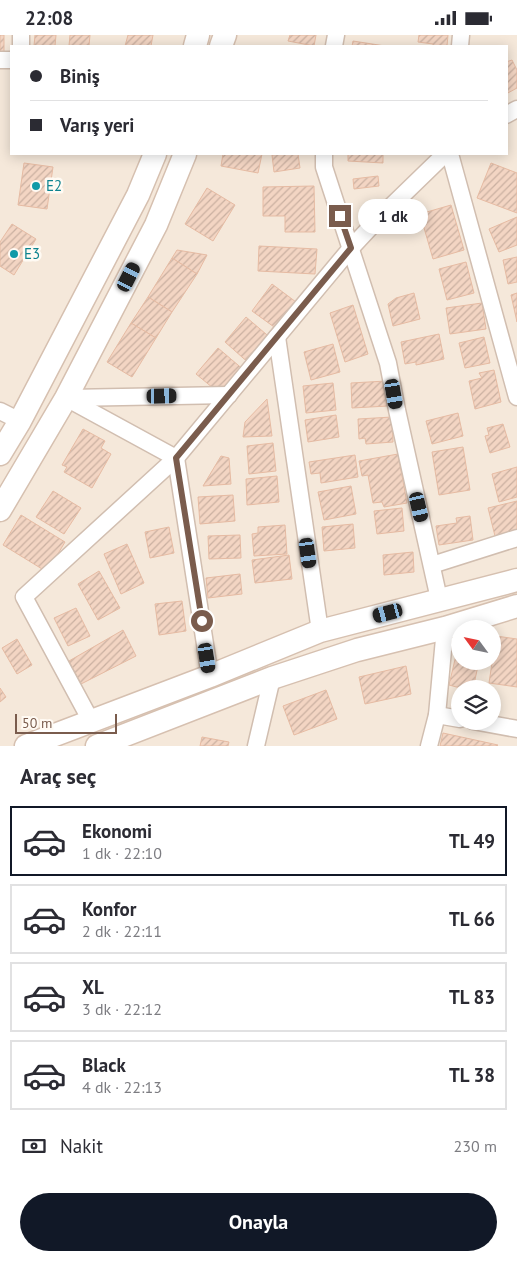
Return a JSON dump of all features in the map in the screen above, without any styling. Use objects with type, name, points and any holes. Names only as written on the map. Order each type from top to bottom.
[{"type":"main road","points":[[0,454],[20,421],[138,195],[155,155]]},
{"type":"main road","points":[[0,510],[66,398],[156,225],[185,155]]},
{"type":"main road","points":[[26,746],[210,676],[320,631],[517,580]]},
{"type":"main road","points":[[97,746],[272,679],[357,650],[445,628],[517,606]]},
{"type":"street","points":[[324,155],[324,167],[388,363],[396,410],[440,599]]},
{"type":"street","points":[[91,721],[24,597],[176,458],[351,248],[379,217],[444,155]]},
{"type":"street","points":[[450,155],[517,397]]},
{"type":"street","points":[[277,337],[320,631]]},
{"type":"street","points":[[66,398],[229,395]]},
{"type":"street","points":[[66,398],[176,458]]},
{"type":"street","points":[[0,411],[20,421]]},
{"type":"street","points":[[176,458],[210,676]]},
{"type":"street","points":[[432,565],[517,538]]},
{"type":"street","points":[[429,746],[437,715],[445,628]]},
{"type":"street","points":[[256,746],[272,679]]},
{"type":"street","points":[[437,715],[451,717]]},
{"type":"street","points":[[501,726],[517,729]]},
{"type":"shaded area","points":[[0,35],[517,35],[517,746],[0,746]]},
{"type":"building","points":[[0,35],[4,35],[4,63],[0,63]]},
{"type":"building","points":[[35,35],[56,35],[55,45],[34,45]]},
{"type":"building","points":[[70,35],[90,35],[89,45],[69,45]]},
{"type":"building","points":[[128,35],[153,35],[151,45],[125,45]]},
{"type":"building","points":[[290,35],[316,35],[314,45],[288,41]]},
{"type":"building","points":[[419,35],[448,35],[447,45],[418,42]]},
{"type":"building","points":[[353,41],[379,45],[352,45]]},
{"type":"building","points":[[512,60],[517,70],[517,88],[508,93],[508,61]]},
{"type":"building","points":[[223,155],[262,155],[258,173],[221,166]]},
{"type":"building","points":[[272,155],[298,155],[300,168],[274,172]]},
{"type":"building","points":[[348,155],[383,155],[383,163],[348,161]]},
{"type":"building","name":"E2","points":[[24,163],[53,167],[47,209],[18,205]]},
{"type":"building","points":[[491,163],[517,173],[517,213],[477,198]]},
{"type":"building","points":[[378,176],[379,186],[354,189],[353,179]]},
{"type":"building","points":[[314,186],[315,232],[285,232],[285,216],[263,216],[263,187]]},
{"type":"building","points":[[207,188],[235,205],[213,241],[185,224]]},
{"type":"building","points":[[451,205],[464,250],[433,259],[420,214]]},
{"type":"building","points":[[517,217],[517,245],[499,252],[489,229]]},
{"type":"building","name":"E3","points":[[12,224],[36,239],[14,275],[0,266],[0,242]]},
{"type":"building","points":[[259,246],[317,249],[315,274],[258,271]]},
{"type":"building","points":[[177,250],[207,255],[197,274],[172,258]]},
{"type":"building","points":[[517,257],[517,282],[508,284],[503,260]]},
{"type":"building","points":[[172,258],[197,274],[172,312],[148,297]]},
{"type":"building","points":[[466,262],[474,293],[447,300],[439,269]]},
{"type":"building","points":[[272,284],[300,305],[281,332],[252,311]]},
{"type":"building","points":[[414,293],[420,319],[393,326],[388,304],[396,298]]},
{"type":"building","points":[[517,293],[517,322],[511,295]]},
{"type":"building","points":[[148,297],[172,312],[156,338],[131,323]]},
{"type":"building","points":[[482,303],[486,329],[450,334],[446,308]]},
{"type":"building","points":[[353,305],[368,354],[345,362],[330,313]]},
{"type":"building","points":[[246,317],[273,340],[251,365],[225,342]]},
{"type":"building","points":[[131,323],[156,338],[132,377],[107,362]]},
{"type":"building","points":[[439,334],[444,359],[416,365],[416,362],[405,364],[401,342]]},
{"type":"building","points":[[484,337],[490,363],[465,368],[459,343]]},
{"type":"building","points":[[333,344],[340,372],[311,380],[304,352]]},
{"type":"building","points":[[218,348],[245,371],[224,397],[196,374]]},
{"type":"building","points":[[494,370],[501,402],[475,409],[469,381],[482,378],[479,373]]},
{"type":"building","points":[[386,381],[388,406],[352,408],[351,383]]},
{"type":"building","points":[[333,383],[336,410],[306,413],[303,386]]},
{"type":"building","points":[[267,399],[272,436],[243,437],[245,422]]},
{"type":"building","points":[[458,413],[463,436],[432,444],[426,421]]},
{"type":"building","points":[[336,415],[339,437],[308,442],[305,420]]},
{"type":"building","points":[[392,417],[393,442],[366,444],[365,438],[359,439],[358,419]]},
{"type":"building","points":[[503,424],[510,447],[490,453],[485,436],[489,435],[487,428]]},
{"type":"building","points":[[83,429],[105,441],[101,448],[111,454],[92,488],[64,472],[67,467],[62,465]]},
{"type":"building","points":[[273,443],[276,471],[249,474],[247,446]]},
{"type":"building","points":[[463,447],[470,490],[439,495],[432,452]]},
{"type":"building","points":[[398,454],[407,503],[384,507],[382,502],[373,503],[368,475],[362,476],[359,461]]},
{"type":"building","points":[[355,455],[358,477],[321,483],[320,473],[311,474],[309,462]]},
{"type":"building","points":[[221,456],[229,458],[231,484],[203,486]]},
{"type":"building","points":[[517,467],[517,497],[499,502],[492,474]]},
{"type":"building","points":[[277,476],[279,502],[247,505],[246,479]]},
{"type":"building","points":[[351,486],[356,514],[324,520],[318,492]]},
{"type":"building","points":[[53,491],[81,508],[64,534],[36,517]]},
{"type":"building","points":[[233,495],[235,521],[200,524],[198,497]]},
{"type":"building","points":[[517,501],[517,530],[495,536],[488,508]]},
{"type":"building","points":[[402,508],[404,531],[377,534],[374,511]]},
{"type":"building","points":[[21,515],[65,542],[47,572],[3,545]]},
{"type":"building","points":[[470,516],[473,540],[439,545],[436,526],[457,523],[456,518]]},
{"type":"building","points":[[353,524],[355,548],[324,551],[322,527]]},
{"type":"building","points":[[285,525],[287,554],[254,556],[252,534],[258,533],[258,527]]},
{"type":"building","points":[[169,527],[174,553],[150,558],[145,532]]},
{"type":"building","points":[[240,535],[241,558],[209,559],[208,536]]},
{"type":"building","points":[[127,544],[144,583],[121,594],[104,554]]},
{"type":"building","points":[[413,552],[414,572],[384,575],[383,555]]},
{"type":"building","points":[[289,555],[292,579],[255,583],[252,560]]},
{"type":"building","points":[[99,571],[120,608],[98,620],[78,584]]},
{"type":"building","points":[[240,574],[242,594],[208,598],[206,578]]},
{"type":"building","points":[[182,601],[186,631],[159,635],[155,604]]},
{"type":"building","points":[[76,608],[90,636],[68,646],[54,618]]},
{"type":"building","points":[[123,630],[136,656],[81,684],[69,661]]},
{"type":"building","points":[[501,637],[517,639],[517,687],[501,685],[501,680],[489,680],[491,670],[501,670]]},
{"type":"building","points":[[17,639],[32,665],[17,674],[2,648]]},
{"type":"building","points":[[406,666],[411,694],[365,704],[359,677]]},
{"type":"building","points":[[453,670],[477,670],[475,680],[451,680],[451,686],[449,685]]},
{"type":"building","points":[[0,688],[6,697],[0,702]]},
{"type":"building","points":[[326,690],[337,719],[294,735],[283,706]]},
{"type":"building","points":[[443,733],[498,745],[440,746]]},
{"type":"building","points":[[202,737],[229,742],[228,746],[200,746]]},
{"type":"place","name":"E2","points":[[36,186]]},
{"type":"place","name":"E3","points":[[14,254]]},
{"type":"route","points":[[202,621],[176,458],[351,248],[340,216]]}]
